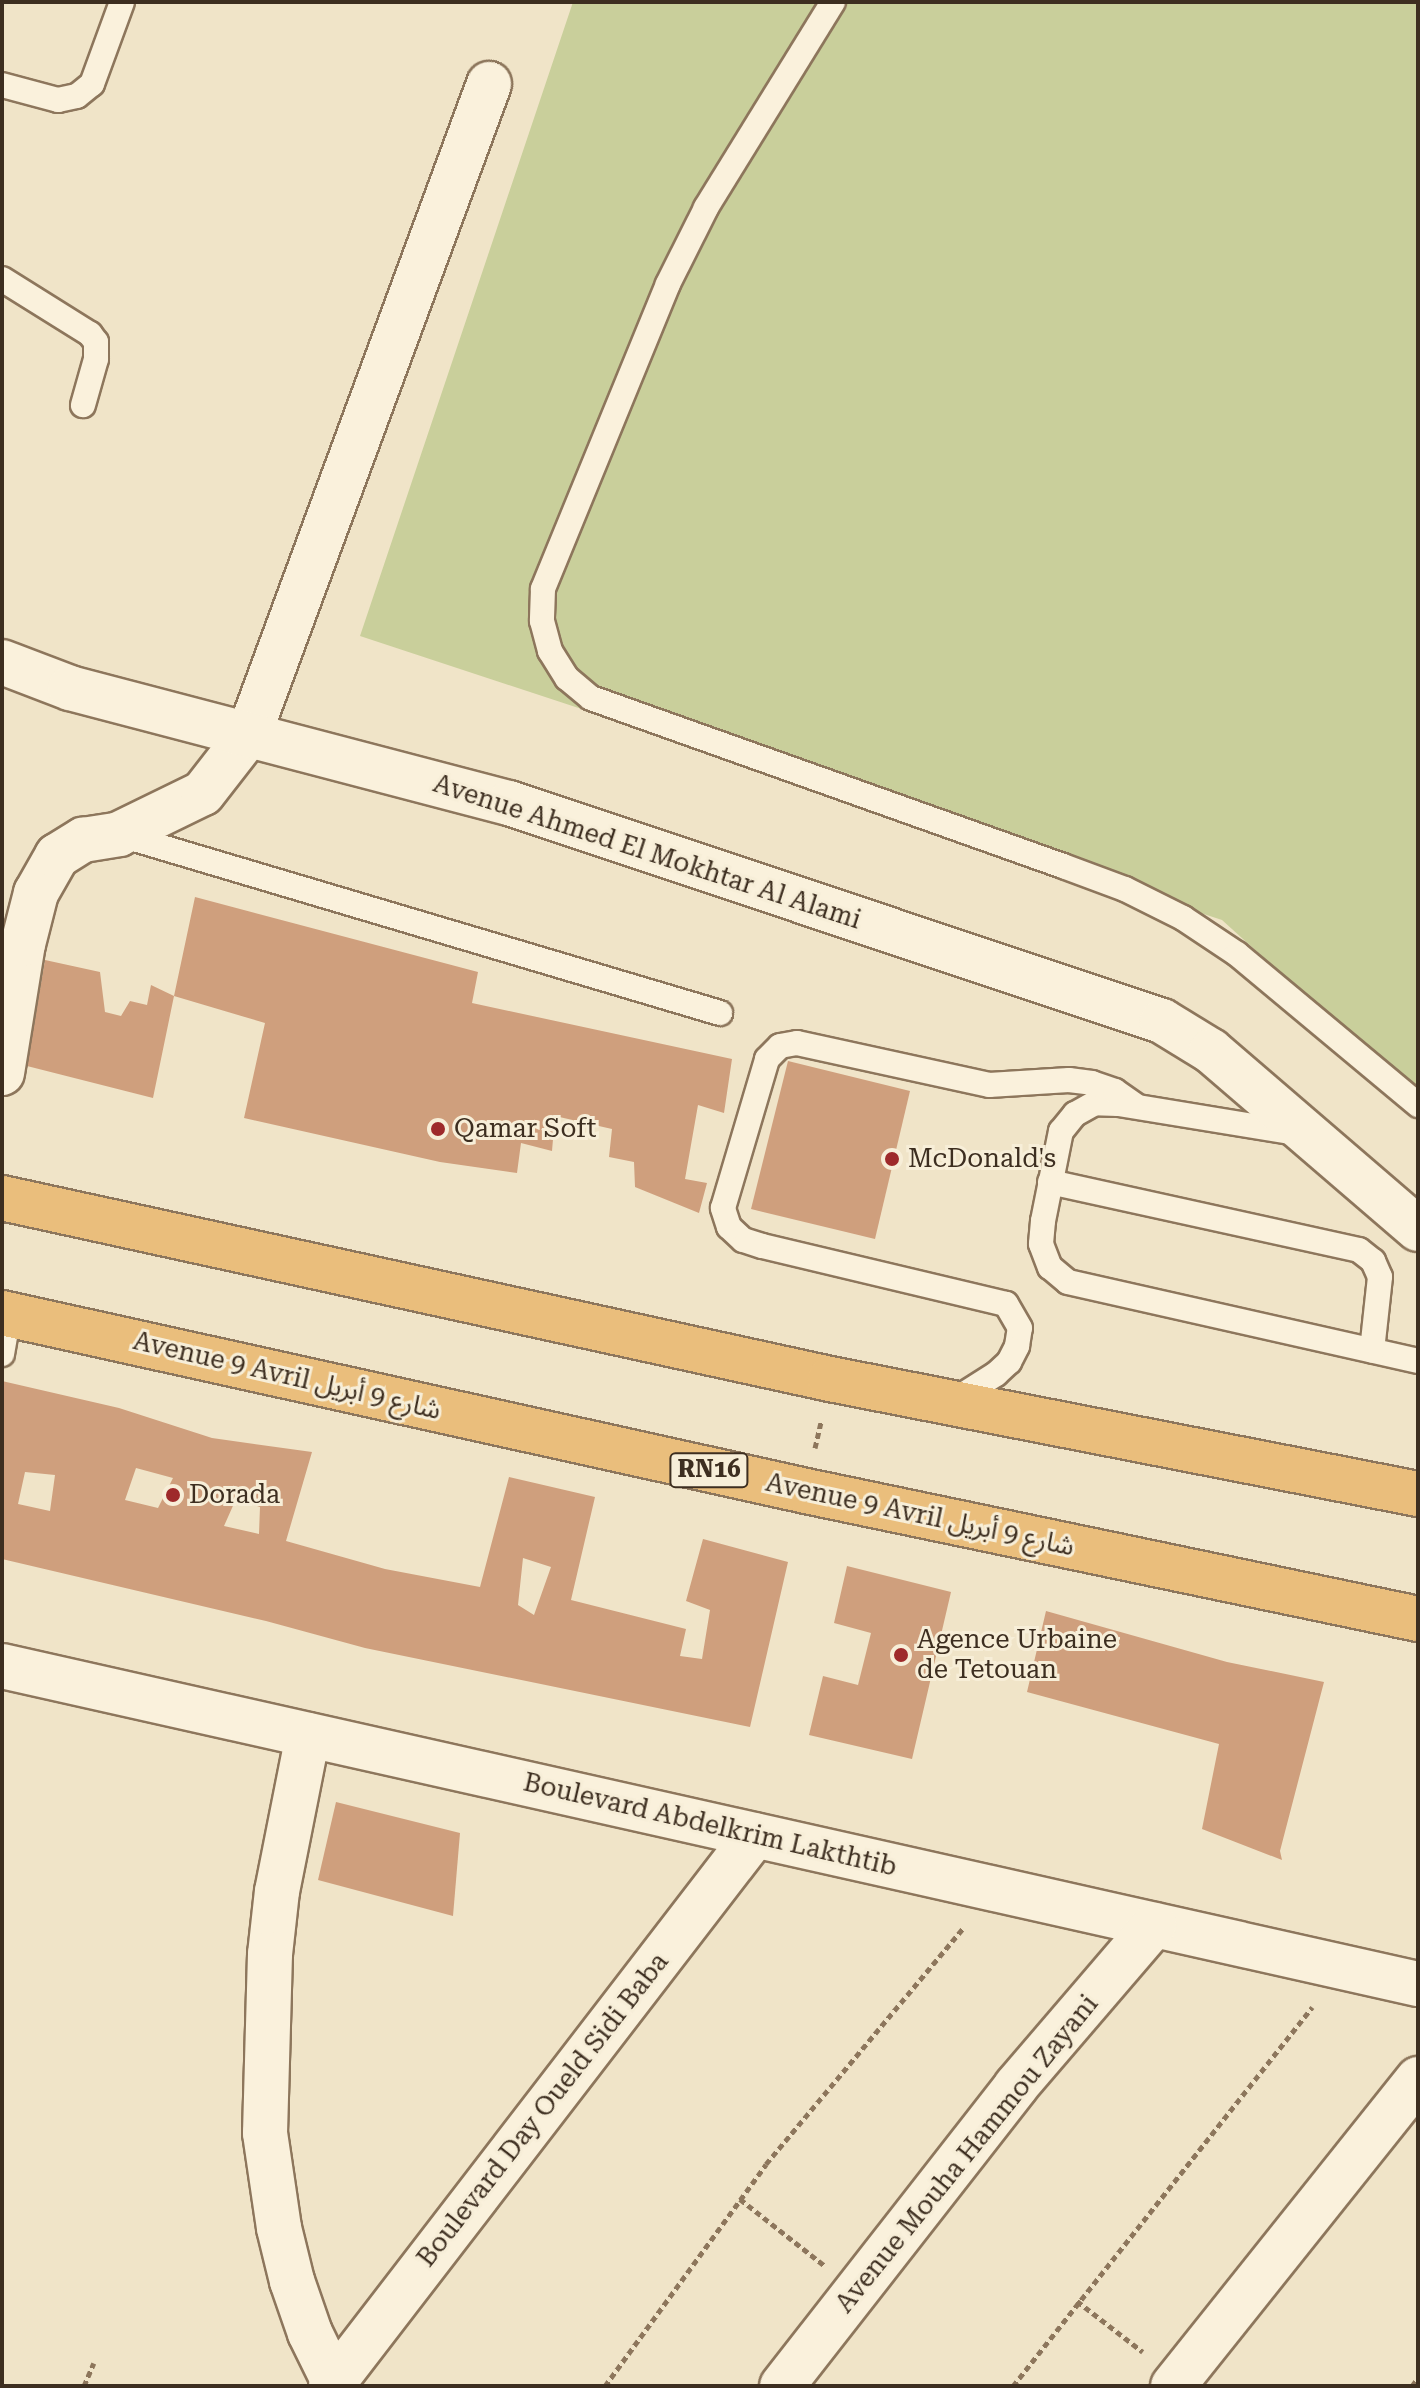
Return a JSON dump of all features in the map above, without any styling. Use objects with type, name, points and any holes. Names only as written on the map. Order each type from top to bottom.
[{"type":"highway","points":[[2,1198],[830,1379],[955,1400],[1418,1494]]},
{"type":"highway","name":"Avenue 9 Avril شارع 9 أبريل","points":[[4,1327],[1418,1619]]},
{"type":"street","points":[[2,1073],[23,944],[36,893],[57,856],[83,840],[119,834],[203,793],[249,734],[489,84]]},
{"type":"street","name":"Avenue Ahmed El Mokhtar Al Alami","points":[[2,662],[70,688],[509,803],[1139,1012],[1185,1033],[1266,1098],[1418,1229]]},
{"type":"street","name":"Boulevard Abdelkrim Lakthtib","points":[[2,1666],[1418,1984]]},
{"type":"street","points":[[308,1735],[277,1891],[270,1954],[265,2133],[279,2228],[292,2281],[310,2333],[333,2384]]},
{"type":"street","name":"Boulevard Day Oueld Sidi Baba","points":[[333,2384],[755,1835]]},
{"type":"street","name":"Avenue Mouha Hammou Zayani","points":[[782,2386],[1016,2086],[1154,1925]]},
{"type":"street","points":[[1176,2383],[1418,2079]]},
{"type":"lane","points":[[2,85],[58,100],[77,96],[92,84],[122,2]]},
{"type":"lane","points":[[833,2],[706,208],[668,284],[543,589],[542,621],[550,651],[567,678],[591,698],[1088,875],[1183,918],[1237,954],[1418,1105]]},
{"type":"lane","points":[[2,279],[90,334],[96,342],[96,359],[83,405]]},
{"type":"lane","points":[[119,834],[720,1013]]},
{"type":"lane","points":[[955,1400],[1009,1362],[1017,1346],[1020,1328],[1006,1304],[762,1246],[743,1240],[729,1227],[723,1208],[767,1059],[780,1046],[797,1043],[989,1085],[1069,1080],[1092,1083],[1115,1091],[1135,1105]]},
{"type":"lane","points":[[1310,1136],[1135,1105],[1095,1103],[1075,1114],[1061,1131],[1041,1244],[1050,1267],[1068,1282],[1418,1361]]},
{"type":"lane","points":[[1050,1182],[1359,1250],[1373,1261],[1380,1277],[1372,1351]]},
{"type":"path","points":[[806,1491],[830,1379]]},
{"type":"path","points":[[605,2386],[740,2199],[995,1889]]},
{"type":"path","points":[[1013,2386],[1077,2301],[1344,1967]]},
{"type":"path","points":[[740,2199],[856,2291]]},
{"type":"path","points":[[1077,2301],[1176,2383]]},
{"type":"path","points":[[84,2386],[94,2363]]},
{"type":"path","points":[[1412,2386],[1418,2378]]},
{"type":"green space","points":[[573,2],[1418,2],[1418,1097],[1222,920],[360,636]]},
{"type":"building","points":[[195,897],[478,972],[472,1003],[732,1059],[724,1113],[698,1105],[685,1179],[707,1183],[699,1213],[635,1187],[634,1162],[609,1157],[612,1129],[555,1116],[552,1151],[521,1143],[517,1173],[440,1162],[244,1118],[265,1023],[174,996]]},
{"type":"building","points":[[45,960],[100,972],[105,1012],[121,1016],[130,1001],[147,1005],[151,985],[174,996],[153,1098],[27,1066]]},
{"type":"building","points":[[788,1061],[910,1091],[875,1239],[751,1209]]},
{"type":"building","points":[[2,1381],[119,1408],[212,1438],[312,1452],[286,1541],[385,1569],[480,1587],[509,1477],[595,1497],[571,1600],[686,1629],[680,1656],[702,1659],[710,1610],[686,1601],[703,1539],[788,1562],[750,1727],[365,1648],[266,1621],[2,1559]],"holes":[[[136,1468],[173,1478],[158,1508],[125,1500]],[[25,1472],[55,1475],[50,1511],[18,1504]],[[236,1499],[260,1507],[259,1534],[224,1526]],[[523,1558],[551,1567],[534,1615],[518,1605]]]},
{"type":"building","name":"Agence Urbaine de Tetouan","points":[[847,1566],[951,1592],[912,1759],[809,1735],[823,1676],[858,1685],[871,1633],[834,1623]]},
{"type":"building","points":[[1046,1611],[1227,1662],[1324,1682],[1280,1851],[1282,1860],[1202,1829],[1219,1744],[1027,1692]]},
{"type":"building","points":[[336,1802],[460,1833],[453,1916],[318,1880]]},
{"type":"place","name":"Qamar Soft","points":[[438,1129]]},
{"type":"place","name":"McDonald's","points":[[892,1159]]},
{"type":"place","name":"Dorada","points":[[173,1495]]},
{"type":"place","name":"Agence Urbaine de Tetouan","points":[[901,1655]]}]
